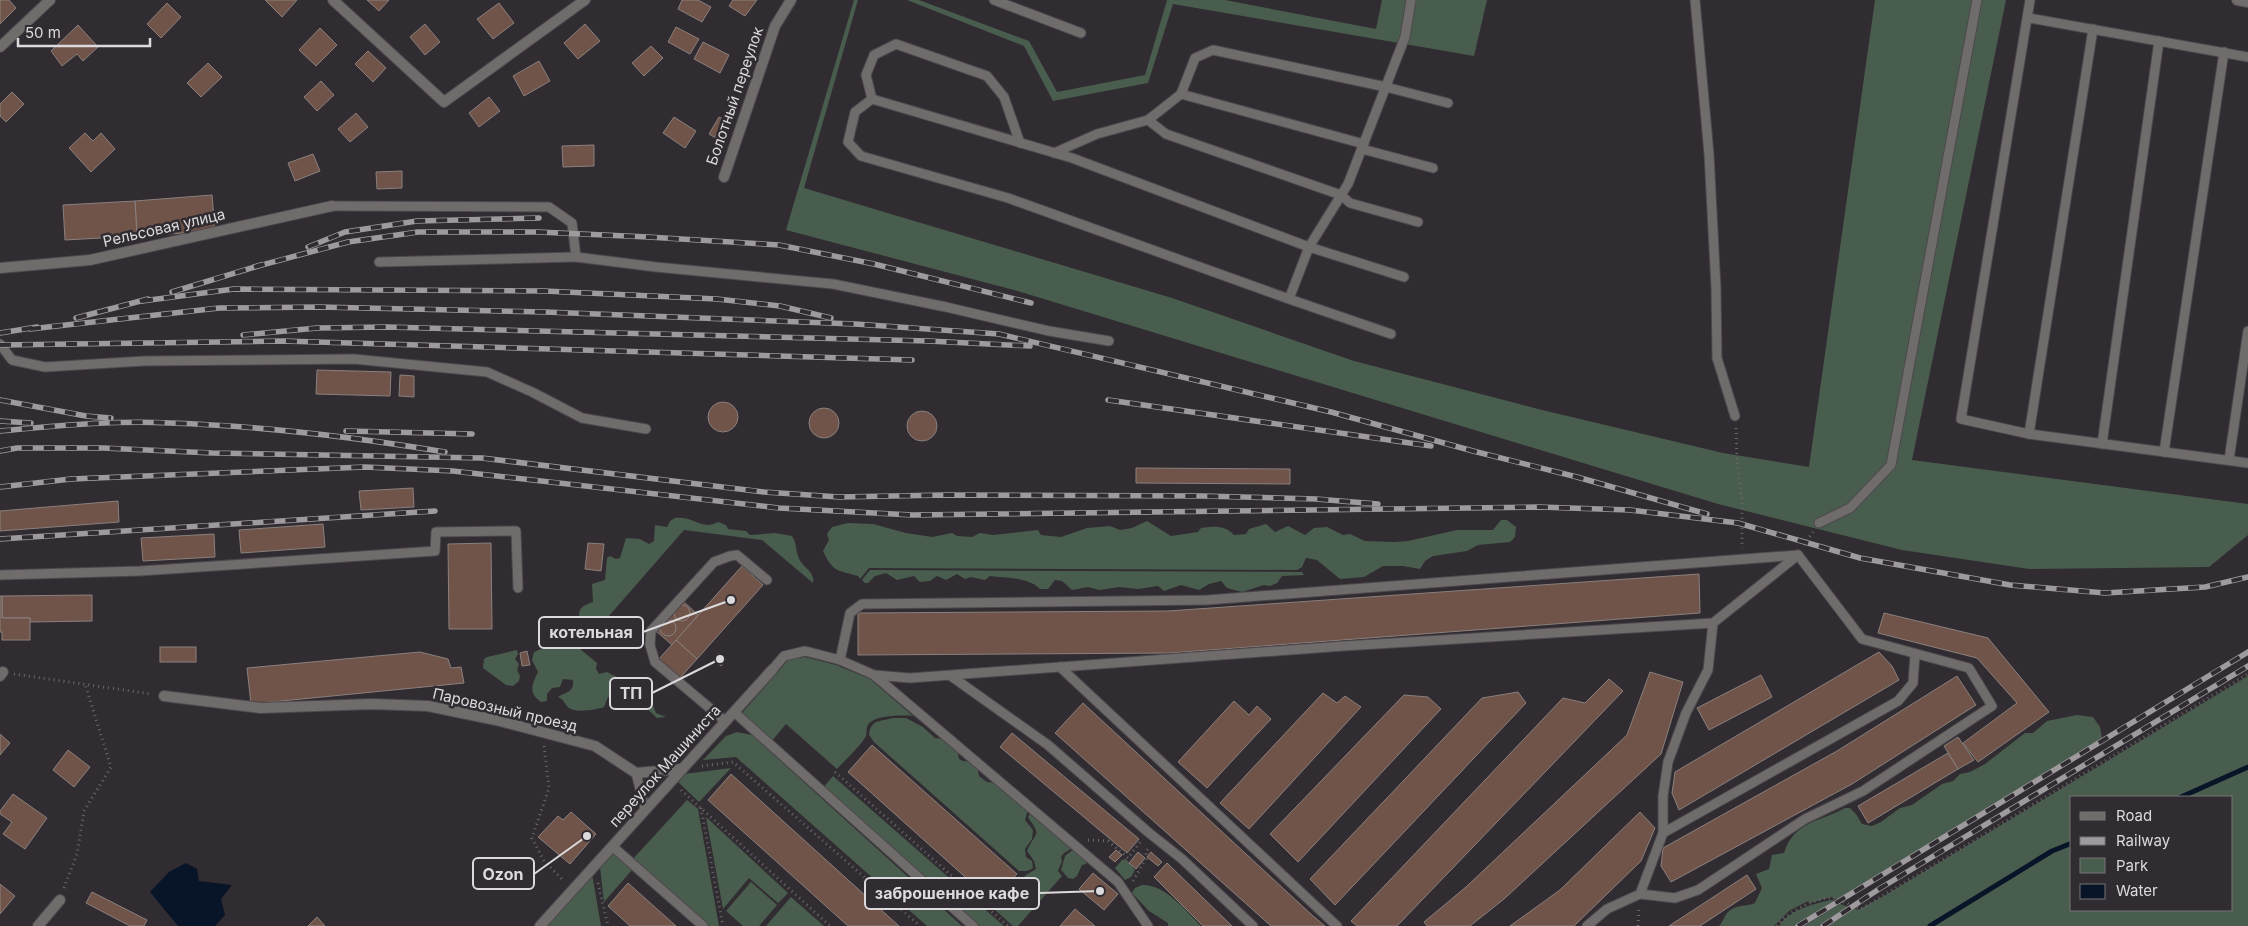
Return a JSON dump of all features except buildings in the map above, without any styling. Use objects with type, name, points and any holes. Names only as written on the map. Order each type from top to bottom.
[{"type":"street","points":[[0,47],[50,0]]},
{"type":"street","points":[[333,0],[444,102],[585,0]]},
{"type":"street","name":"Болотный переулок","points":[[724,177],[775,26],[792,0]]},
{"type":"street","points":[[2237,0],[2248,2]]},
{"type":"street","name":"Рельсовая улица","points":[[0,268],[90,260],[332,206]]},
{"type":"street","name":"переулок Машиниста","points":[[540,926],[772,670]]},
{"type":"street","name":"Паровозный проезд","points":[[164,696],[261,708],[372,704],[428,706],[496,720],[595,746],[636,773]]},
{"type":"street","points":[[636,773],[682,769]]},
{"type":"street","points":[[38,926],[60,900]]},
{"type":"lane","points":[[994,0],[1081,33]]},
{"type":"lane","points":[[1289,299],[1309,248],[1348,184],[1405,37],[1410,0]]},
{"type":"lane","points":[[1695,0],[1709,154],[1718,358],[1735,416]]},
{"type":"lane","points":[[1819,523],[1850,508],[1891,465],[1976,0]]},
{"type":"lane","points":[[2030,0],[2029,18],[1961,419],[2029,434],[2248,463]]},
{"type":"lane","points":[[2029,18],[2248,57]]},
{"type":"lane","points":[[2029,434],[2093,29]]},
{"type":"lane","points":[[2102,444],[2160,41]]},
{"type":"lane","points":[[872,98],[866,74],[874,55],[896,44],[987,76],[1004,97],[1020,143]]},
{"type":"lane","points":[[1054,153],[1097,134],[1148,120],[1180,94],[1195,58],[1213,50],[1386,87],[1448,103]]},
{"type":"lane","points":[[2164,452],[2224,52]]},
{"type":"lane","points":[[1180,94],[1433,168]]},
{"type":"lane","points":[[872,98],[1054,153],[1309,248],[1404,277]]},
{"type":"lane","points":[[872,98],[855,112],[848,142],[861,156],[1008,198],[1390,334]]},
{"type":"lane","points":[[1148,120],[1166,134],[1341,195],[1350,203],[1418,222]]},
{"type":"lane","points":[[332,206],[549,207],[572,223],[576,257]]},
{"type":"lane","points":[[379,262],[576,257],[656,267],[833,284],[946,307],[1049,331],[1109,341]]},
{"type":"lane","points":[[2229,460],[2248,331]]},
{"type":"lane","points":[[0,344],[12,360],[45,366],[144,361],[354,360],[486,372],[532,392],[582,418],[646,429]]},
{"type":"lane","points":[[0,575],[140,571],[435,551],[436,532],[516,531],[518,588]]},
{"type":"lane","points":[[726,721],[656,662],[650,644],[651,631],[719,559],[737,555],[766,580]]},
{"type":"lane","points":[[840,660],[850,613],[862,604],[1207,600],[1798,555]]},
{"type":"lane","points":[[772,670],[784,656],[805,651],[840,660],[874,674],[910,678],[1344,646],[1713,623],[1798,555]]},
{"type":"lane","points":[[1588,926],[1607,909],[1640,894],[1675,898],[1698,890],[1805,819],[1863,791],[1992,706],[1970,668],[1862,640],[1798,555]]},
{"type":"lane","points":[[1640,894],[1664,833],[1663,796],[1668,762],[1686,713],[1708,670],[1713,623]]},
{"type":"lane","points":[[1664,833],[1898,701],[1913,683],[1915,654]]},
{"type":"lane","points":[[1060,667],[1337,926]]},
{"type":"lane","points":[[874,674],[1118,882],[1148,926]]},
{"type":"lane","points":[[951,676],[1048,745],[1182,859],[1253,926]]},
{"type":"lane","points":[[734,712],[973,926]]},
{"type":"lane","points":[[636,773],[645,810]]},
{"type":"lane","points":[[612,846],[704,926]]},
{"type":"path","points":[[1735,416],[1742,502],[1742,559]]},
{"type":"path","points":[[1798,555],[1819,523]]},
{"type":"path","points":[[1,673],[164,696]]},
{"type":"path","points":[[1777,926],[1782,918],[1806,905],[1831,898],[1860,909],[2248,674]]},
{"type":"path","points":[[60,900],[77,854],[84,811],[111,768],[84,684]]},
{"type":"path","points":[[541,732],[547,762],[549,788],[532,838],[544,861],[573,890]]},
{"type":"path","points":[[682,769],[733,762],[920,926]]},
{"type":"path","points":[[835,772],[1008,926]]},
{"type":"path","points":[[671,781],[830,926]]},
{"type":"path","points":[[701,808],[723,926]]},
{"type":"path","points":[[1072,841],[1108,840],[1128,858],[1148,832]]},
{"type":"path","points":[[1122,888],[1133,881],[1138,869],[1146,859],[1146,851],[1158,840]]},
{"type":"path","points":[[595,864],[603,910],[608,926]]},
{"type":"green space","points":[[854,0],[858,0],[804,188],[1172,298],[1354,361],[1538,409],[1723,453],[1809,467],[1875,0],[2006,0],[1912,460],[2248,504],[2248,535],[2209,567],[2029,569],[1902,550],[1718,504],[1014,290],[786,230]]},
{"type":"green space","points":[[907,0],[919,0],[1029,41],[1057,92],[1145,75],[1167,0],[1225,0],[1376,29],[1382,0],[1487,0],[1474,56],[1173,4],[1148,83],[1053,101],[1024,46]]},
{"type":"green space","points":[[675,518],[688,519],[707,525],[718,522],[726,525],[728,529],[746,531],[750,535],[775,533],[792,536],[799,559],[813,576],[813,583],[762,540],[684,530],[588,640],[584,640],[588,633],[580,627],[579,613],[584,606],[593,602],[592,584],[605,580],[607,558],[610,556],[616,559],[620,558],[626,538],[640,539],[649,544],[654,541],[655,525],[667,527],[670,521]]},
{"type":"green space","points":[[1501,520],[1507,520],[1516,527],[1515,537],[1510,542],[1478,545],[1467,551],[1433,556],[1425,561],[1420,569],[1403,566],[1383,566],[1364,577],[1340,579],[1317,560],[1306,558],[1302,567],[1297,570],[869,568],[860,579],[858,576],[833,567],[823,551],[829,540],[827,534],[832,527],[848,523],[873,524],[906,533],[932,537],[952,533],[957,536],[972,537],[980,533],[993,535],[1038,530],[1041,535],[1061,537],[1087,528],[1110,526],[1120,530],[1132,528],[1147,521],[1171,536],[1198,532],[1201,528],[1215,527],[1227,529],[1234,535],[1246,534],[1249,529],[1266,524],[1275,532],[1288,526],[1305,535],[1314,528],[1327,527],[1343,535],[1350,534],[1365,541],[1395,542],[1457,530],[1493,530]]},
{"type":"green space","points":[[870,570],[1302,572],[1304,575],[1282,576],[1277,583],[1270,586],[1264,585],[1242,592],[1227,588],[1221,581],[1209,584],[1199,590],[1181,585],[1164,591],[1158,586],[1138,589],[1119,587],[1099,590],[1088,587],[1072,590],[1062,581],[1055,580],[1048,589],[1040,589],[1030,582],[1016,579],[990,576],[985,580],[971,577],[965,579],[957,574],[946,580],[937,576],[930,581],[920,582],[914,576],[897,580],[886,573],[875,576],[868,583],[865,583],[862,580]]},
{"type":"green space","points":[[546,647],[579,648],[597,663],[596,669],[599,674],[607,672],[617,677],[639,697],[653,706],[656,713],[666,717],[657,718],[644,706],[634,705],[631,698],[608,697],[604,707],[572,710],[558,697],[571,690],[573,680],[563,679],[560,687],[552,688],[547,694],[547,701],[541,702],[534,695],[532,688],[538,672],[532,660],[534,652]]},
{"type":"green space","points":[[517,650],[518,654],[515,659],[519,664],[517,670],[520,676],[519,681],[513,686],[506,685],[483,668],[484,659],[487,657]]},
{"type":"green space","points":[[805,657],[836,665],[870,679],[913,716],[882,717],[871,722],[867,726],[866,736],[837,769],[786,724],[771,742],[741,714],[789,659]]},
{"type":"green space","points":[[2248,676],[2248,926],[1825,926],[1852,907],[1858,910]]},
{"type":"green space","points":[[2077,715],[2093,717],[2100,727],[2102,738],[1838,900],[1831,897],[1810,903],[1808,901],[1789,911],[1774,926],[1719,926],[1731,909],[1755,903],[1762,888],[1756,874],[1769,869],[1772,855],[1784,853],[1788,842],[1801,828],[1845,808],[1850,808],[1862,824],[1872,826],[1881,822],[1900,808],[1912,805],[1942,784],[1953,781],[1960,774],[1970,772],[1985,764],[2025,733],[2033,733],[2047,721]]},
{"type":"green space","points":[[893,718],[906,718],[923,727],[935,738],[946,739],[957,747],[959,759],[977,765],[979,776],[987,782],[998,783],[1028,809],[1025,820],[1033,830],[1032,839],[1025,849],[1026,857],[1032,861],[1033,868],[1027,871],[1019,871],[874,742],[869,735],[872,726],[876,722]]},
{"type":"green space","points":[[737,732],[752,735],[962,926],[927,926],[736,757],[703,760],[726,736]]},
{"type":"green space","points":[[731,768],[699,802],[678,782],[684,774]]},
{"type":"green space","points":[[833,776],[1004,926],[977,926],[823,788]]},
{"type":"green space","points":[[687,800],[698,809],[719,926],[708,926],[632,860]]},
{"type":"green space","points":[[1032,811],[1074,847],[1061,857],[1062,861],[1058,871],[1062,876],[1018,926],[1013,926],[994,909],[1026,875],[1036,869],[1034,861],[1027,851],[1036,834],[1035,828],[1028,817]]},
{"type":"green space","points":[[706,817],[788,893],[778,903],[749,878],[723,909]]},
{"type":"green space","points":[[1075,848],[1087,860],[1086,864],[1082,865],[1077,876],[1073,879],[1068,878],[1061,870],[1065,856]]},
{"type":"green space","points":[[613,852],[632,870],[604,902],[600,867]]},
{"type":"green space","points":[[1126,859],[1135,870],[1131,877],[1125,880],[1115,868],[1122,860]]},
{"type":"green space","points":[[592,874],[601,926],[545,926]]},
{"type":"green space","points":[[751,882],[777,905],[759,926],[743,926],[726,911]]},
{"type":"green space","points":[[1142,885],[1151,886],[1167,894],[1182,906],[1201,926],[1168,926],[1168,923],[1149,911],[1132,893],[1135,888]]},
{"type":"green space","points":[[791,897],[824,926],[766,926]]},
{"type":"green space","points":[[1831,900],[1836,901],[1795,926],[1779,926],[1783,920],[1795,912]]},
{"type":"green space","points":[[1840,904],[1849,907],[1819,926],[1804,926]]},
{"type":"water","points":[[186,863],[197,869],[199,881],[232,885],[221,899],[225,915],[215,926],[178,926],[150,892],[169,872]]},
{"type":"waterway","points":[[2183,796],[2248,767]]},
{"type":"waterway","points":[[1930,926],[2052,851],[2070,844]]},
{"type":"railway","points":[[308,247],[345,232],[417,221],[539,218]]},
{"type":"railway","points":[[254,267],[348,242],[418,232],[538,232],[648,237],[779,245],[874,264],[1031,303]]},
{"type":"railway","points":[[172,292],[261,265]]},
{"type":"railway","points":[[142,301],[234,289],[544,291],[717,299],[780,306],[831,318]]},
{"type":"railway","points":[[76,318],[148,299]]},
{"type":"railway","points":[[30,329],[219,308],[319,307],[545,312],[855,324],[999,334],[1331,412],[1577,477],[1707,514]]},
{"type":"railway","points":[[0,333],[37,327]]},
{"type":"railway","points":[[243,335],[317,328],[387,327],[928,341],[1030,346]]},
{"type":"railway","points":[[0,345],[283,341],[912,360]]},
{"type":"railway","points":[[0,400],[86,416],[111,418]]},
{"type":"railway","points":[[1108,400],[1431,446]]},
{"type":"railway","points":[[0,421],[31,423]]},
{"type":"railway","points":[[0,431],[106,423],[205,424],[308,433],[445,452]]},
{"type":"railway","points":[[346,431],[472,434]]},
{"type":"railway","points":[[0,451],[17,448],[103,448],[212,453],[482,458],[764,492],[839,497],[945,495],[1202,496],[1316,499],[1378,504]]},
{"type":"railway","points":[[0,487],[71,479],[365,467],[453,471],[779,508],[912,515],[1539,507],[1630,510],[1738,523],[1860,558],[2010,585],[2105,593],[2205,587],[2248,577]]},
{"type":"railway","points":[[0,539],[435,511]]},
{"type":"railway","points":[[1798,926],[2248,652]]},
{"type":"railway","points":[[1823,926],[1879,889],[2248,666]]},
{"type":"place","name":"котельная","points":[[731,600]]},
{"type":"place","name":"ТП","points":[[720,659]]},
{"type":"place","name":"Ozon","points":[[587,836]]},
{"type":"place","name":"заброшенное кафе","points":[[1100,891]]}]
